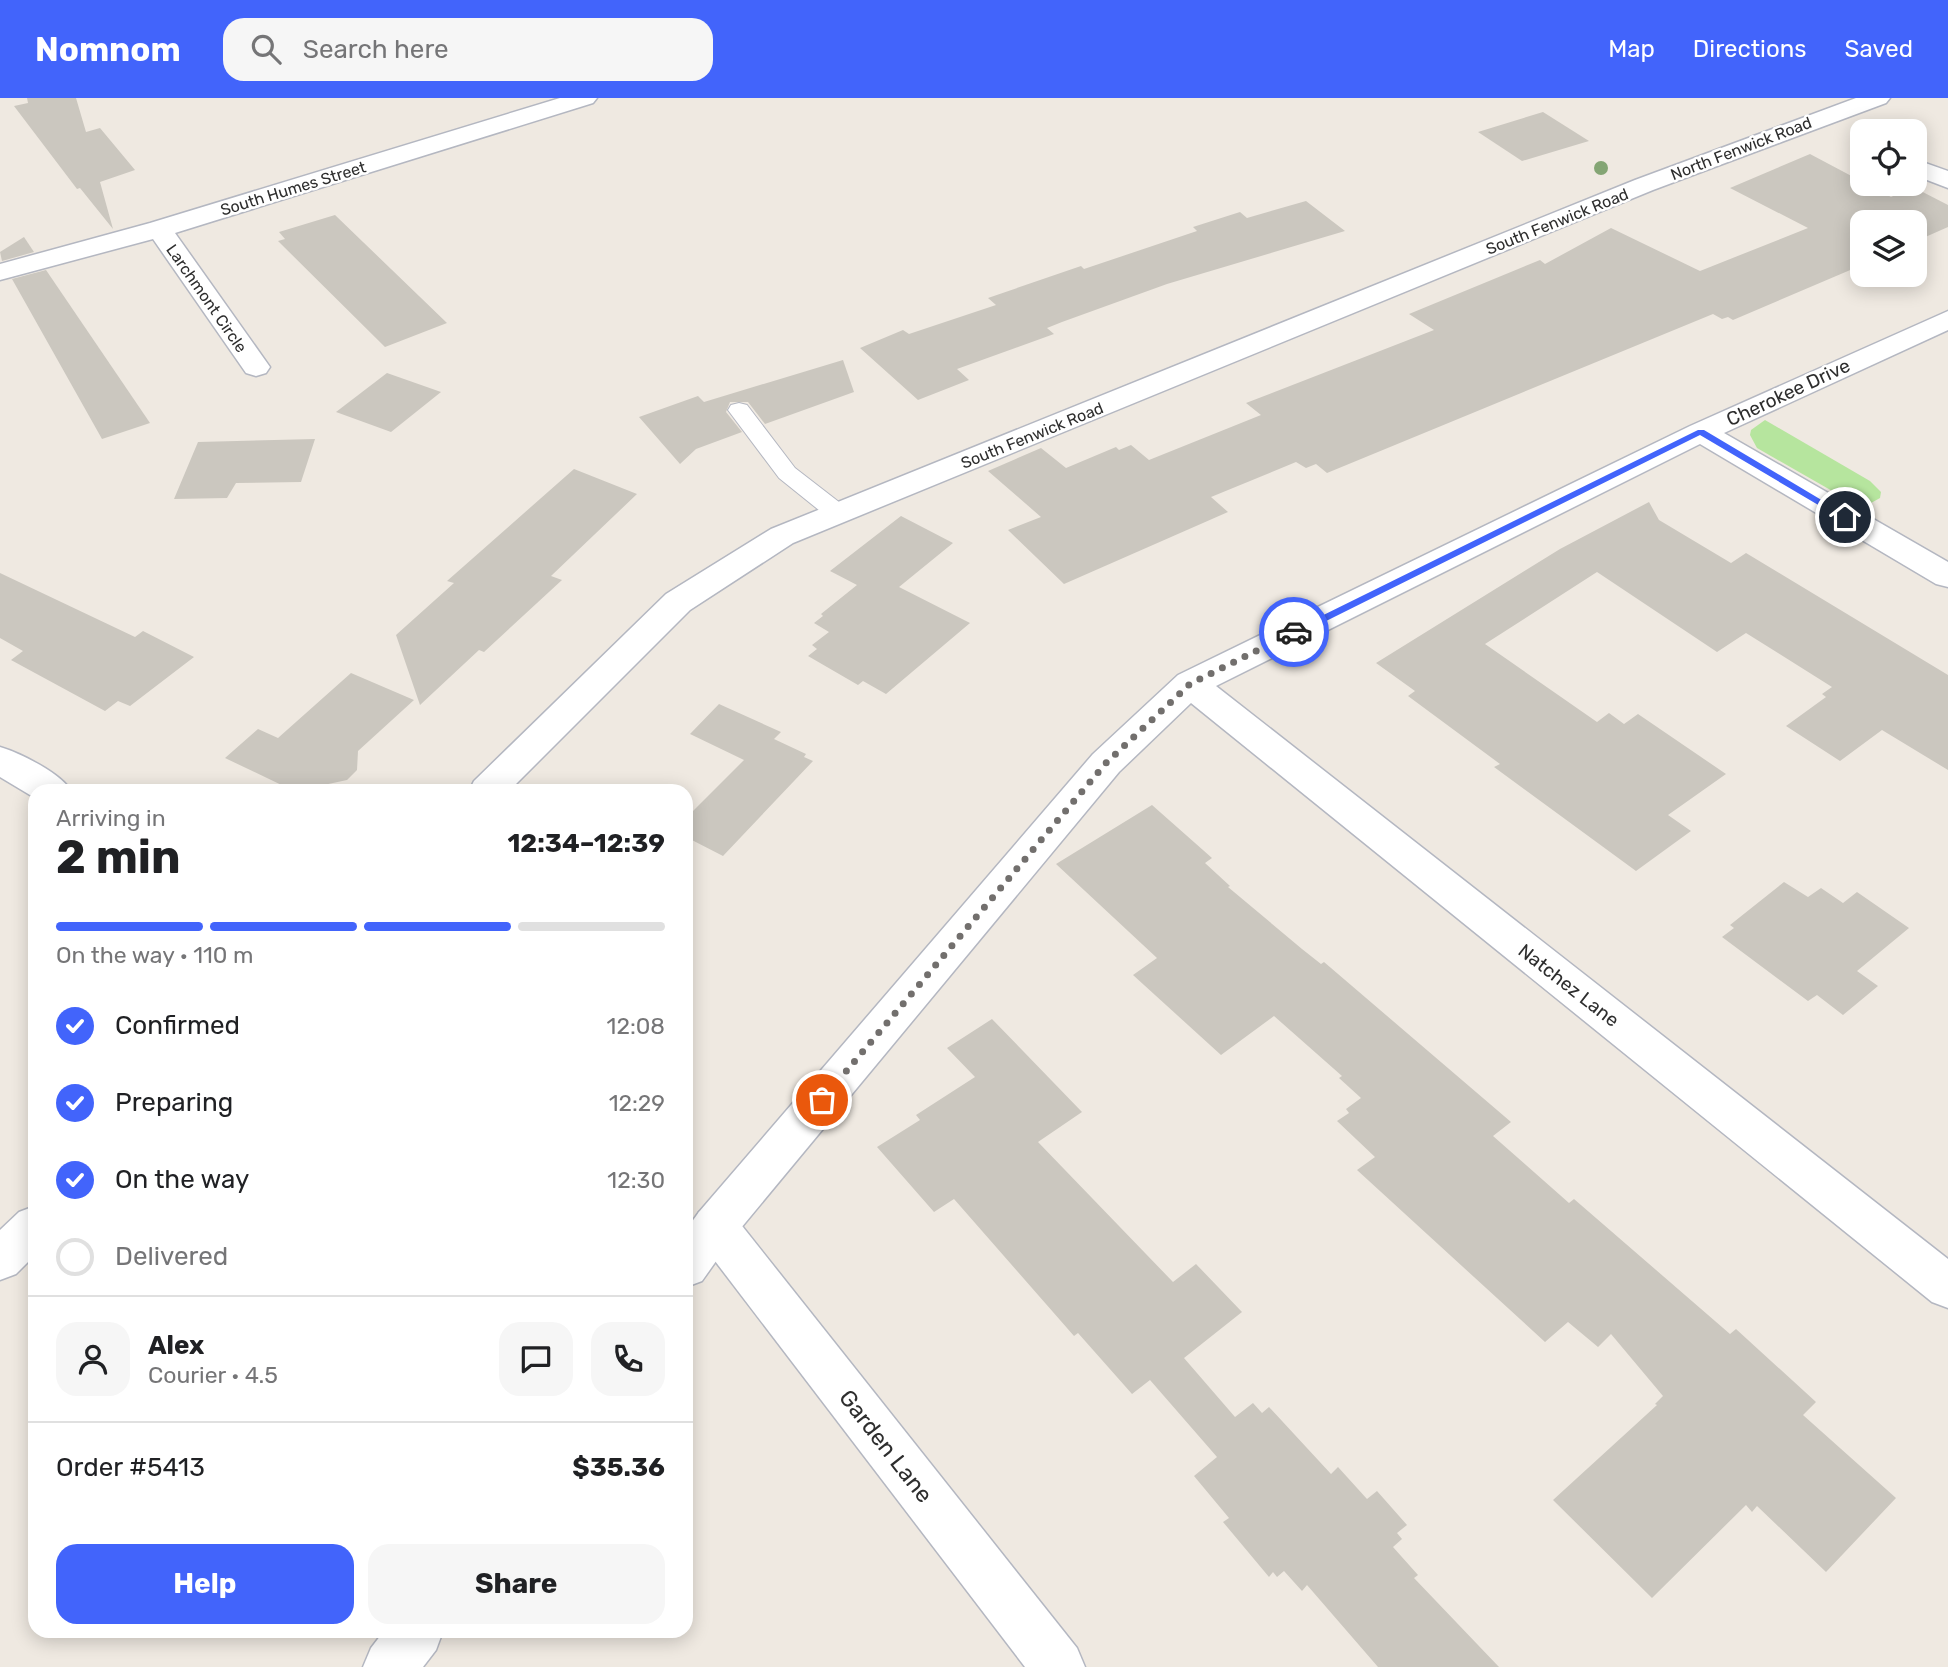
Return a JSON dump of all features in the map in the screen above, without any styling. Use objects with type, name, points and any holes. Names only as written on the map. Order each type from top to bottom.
[{"type":"street","name":"South Humes Street","points":[[3,265],[159,229],[585,98]]},
{"type":"street","name":"North Fenwick Road","points":[[1644,185],[1878,98]]},
{"type":"street","points":[[1927,171],[1948,180]]},
{"type":"street","name":"South Fenwick Road","points":[[494,784],[678,602],[782,536],[1644,185]]},
{"type":"street","name":"Larchmont Circle","points":[[159,229],[256,367]]},
{"type":"street","name":"Cherokee Drive","points":[[693,1256],[715,1226],[1106,763],[1190,684],[1701,432],[1948,319]]},
{"type":"street","points":[[1701,432],[1948,576]]},
{"type":"street","name":"Natchez Lane","points":[[1190,684],[1948,1287]]},
{"type":"street","points":[[0,760],[41,784]]},
{"type":"street","name":"Garden Lane","points":[[715,1226],[1058,1667]]},
{"type":"street","points":[[0,1259],[28,1233]]},
{"type":"street","points":[[390,1667],[412,1638]]},
{"type":"lane","points":[[739,410],[787,473],[839,514]]},
{"type":"green space","points":[[1765,420],[1870,481],[1881,492],[1880,498],[1862,508],[1757,448],[1750,435],[1751,430]]},
{"type":"building","points":[[27,98],[76,98],[86,132],[100,128],[135,170],[100,182],[113,229],[80,188],[77,189],[14,106],[28,103]]},
{"type":"building","points":[[1543,112],[1589,141],[1522,161],[1478,132]]},
{"type":"building","points":[[1810,154],[1850,175],[1850,196],[1927,194],[1948,205],[1948,227],[1927,236],[1927,210],[1850,210],[1850,270],[1733,320],[1728,317],[1722,319],[1713,314],[1327,473],[1316,464],[1306,468],[1296,462],[1211,497],[1228,512],[1064,584],[1008,530],[1041,517],[988,471],[1041,448],[1066,468],[1116,447],[1119,450],[1131,445],[1149,460],[1261,415],[1246,403],[1434,330],[1409,314],[1540,260],[1545,264],[1611,228],[1700,271],[1808,228],[1730,188]]},
{"type":"building","points":[[1306,201],[1345,231],[1167,284],[1062,322],[1047,328],[1054,334],[957,369],[969,380],[918,400],[860,348],[903,330],[909,334],[996,305],[988,298],[1197,231],[1193,227],[1240,212],[1247,218]]},
{"type":"building","points":[[335,215],[447,323],[385,347],[278,241],[285,239],[279,232]]},
{"type":"building","points":[[24,237],[34,252],[2,261],[0,252]]},
{"type":"building","points":[[46,270],[150,423],[102,439],[12,279]]},
{"type":"building","points":[[843,360],[854,392],[765,424],[748,402],[730,402],[726,412],[742,432],[696,449],[680,464],[639,417],[698,396],[704,402]]},
{"type":"building","points":[[387,373],[441,392],[391,432],[336,412]]},
{"type":"building","points":[[315,439],[301,482],[236,483],[227,498],[174,499],[198,442]]},
{"type":"building","points":[[574,469],[637,494],[551,576],[562,580],[484,652],[479,650],[420,705],[396,635],[454,583],[447,581]]},
{"type":"building","points":[[1649,502],[1659,520],[1731,563],[1746,553],[1948,675],[1948,770],[1882,730],[1840,761],[1786,726],[1826,697],[1822,694],[1832,687],[1746,633],[1717,652],[1597,572],[1485,644],[1597,722],[1609,713],[1624,724],[1638,714],[1726,774],[1668,815],[1691,831],[1636,871],[1494,767],[1500,764],[1408,696],[1415,691],[1376,663],[1560,549]]},
{"type":"building","points":[[901,516],[953,543],[899,587],[970,623],[886,694],[863,681],[858,685],[808,656],[817,649],[812,645],[829,632],[814,623],[823,616],[821,614],[857,585],[830,571]]},
{"type":"building","points":[[0,573],[135,637],[143,631],[194,657],[130,706],[118,701],[105,711],[11,660],[23,651],[0,638]]},
{"type":"building","points":[[351,673],[414,700],[358,751],[357,770],[347,780],[328,784],[279,784],[225,758],[258,729],[278,738]]},
{"type":"building","points":[[719,704],[781,732],[774,739],[806,754],[804,757],[813,761],[723,856],[693,841],[693,811],[744,760],[690,734]]},
{"type":"building","points":[[1152,805],[1212,858],[1205,863],[1230,886],[1228,887],[1321,964],[1324,962],[1511,1122],[1493,1136],[1569,1203],[1574,1199],[1730,1334],[1736,1329],[1816,1402],[1803,1415],[1896,1498],[1826,1572],[1757,1506],[1752,1512],[1746,1505],[1652,1598],[1553,1500],[1657,1405],[1655,1404],[1663,1396],[1611,1334],[1598,1347],[1568,1322],[1545,1342],[1357,1170],[1375,1157],[1337,1121],[1349,1113],[1346,1109],[1361,1098],[1339,1078],[1342,1076],[1274,1016],[1221,1055],[1133,975],[1157,958],[1056,864]]},
{"type":"building","points":[[1784,882],[1808,897],[1821,888],[1843,903],[1857,892],[1909,928],[1857,971],[1878,986],[1843,1015],[1817,995],[1808,1001],[1722,937],[1734,928],[1730,925]]},
{"type":"building","points":[[992,1019],[1082,1112],[1038,1142],[1173,1282],[1196,1264],[1242,1312],[1184,1358],[1235,1417],[1253,1403],[1262,1413],[1269,1407],[1331,1474],[1338,1467],[1367,1499],[1377,1491],[1407,1525],[1397,1533],[1402,1539],[1393,1547],[1418,1575],[1414,1578],[1499,1667],[1378,1667],[1307,1585],[1302,1591],[1284,1571],[1277,1577],[1273,1572],[1269,1577],[1223,1522],[1229,1518],[1194,1476],[1217,1457],[1150,1380],[1132,1394],[1078,1333],[1074,1336],[954,1199],[934,1212],[877,1147],[920,1120],[916,1115],[975,1077],[947,1048]]},
{"type":"way so far","points":[[822,1100],[1106,763],[1190,684],[1294,632]]},
{"type":"route","points":[[1294,632],[1701,432],[1845,517]]}]
